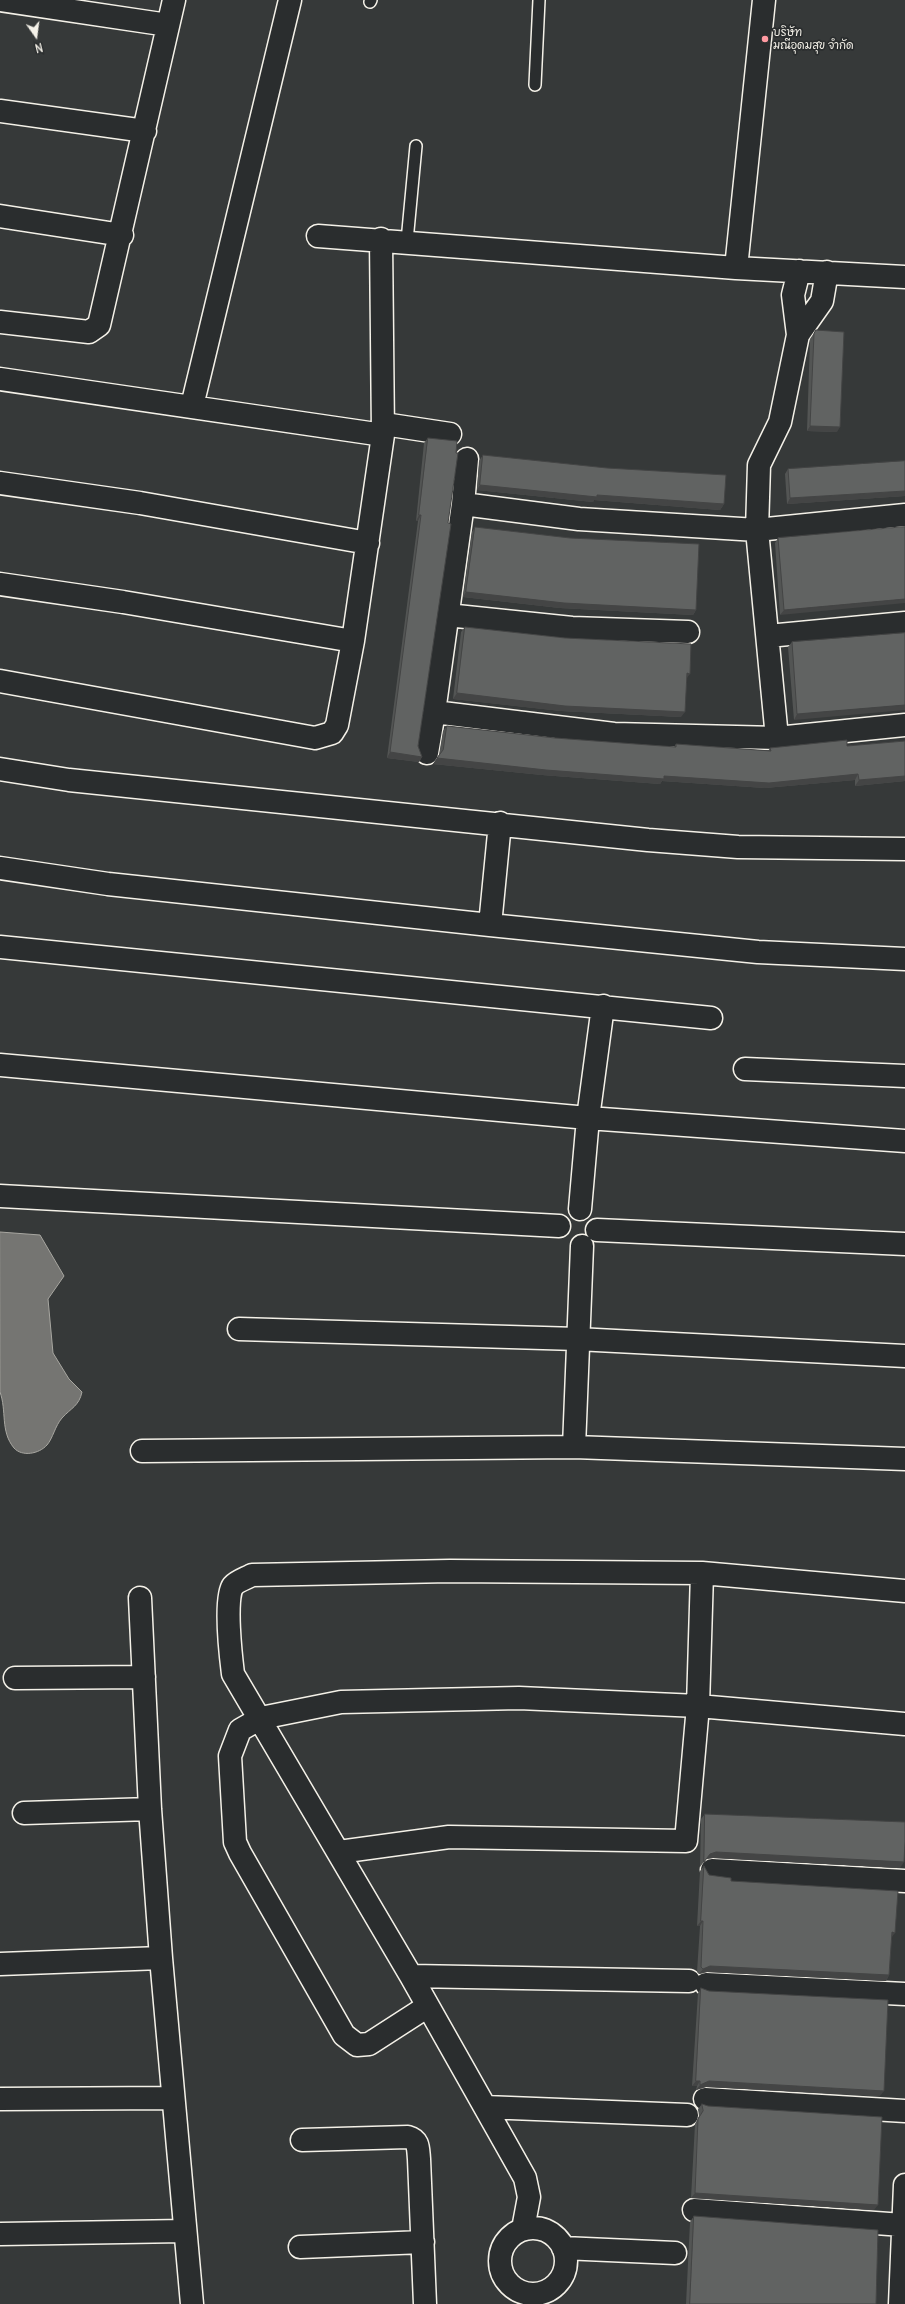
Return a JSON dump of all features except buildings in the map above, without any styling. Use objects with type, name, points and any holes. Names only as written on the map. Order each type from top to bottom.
[{"type":"street","points":[[0,0],[63,4],[168,24]]},
{"type":"street","points":[[0,322],[89,332],[99,325],[122,235],[174,0]]},
{"type":"street","points":[[192,406],[290,0]]},
{"type":"street","points":[[736,268],[764,0]]},
{"type":"street","points":[[0,111],[145,131]]},
{"type":"street","points":[[0,216],[122,235]]},
{"type":"street","points":[[318,236],[381,239],[736,268],[905,277]]},
{"type":"street","points":[[0,681],[315,738],[332,733],[337,725],[353,641],[383,429],[381,239]]},
{"type":"street","points":[[777,738],[757,530],[759,465],[780,422],[798,335],[793,295],[799,271]]},
{"type":"street","points":[[798,335],[822,302],[827,272]]},
{"type":"street","points":[[0,379],[155,403],[192,406],[383,429],[450,434]]},
{"type":"street","points":[[427,754],[463,504],[467,459]]},
{"type":"street","points":[[0,483],[140,504],[368,543]]},
{"type":"street","points":[[463,504],[579,519],[757,530],[905,515]]},
{"type":"street","points":[[0,584],[122,602],[353,641]]},
{"type":"street","points":[[447,615],[572,628],[688,632]]},
{"type":"street","points":[[768,636],[905,623]]},
{"type":"street","points":[[434,712],[614,734],[777,738],[905,725]]},
{"type":"street","points":[[0,769],[69,780],[500,823],[648,840],[738,847],[905,849]]},
{"type":"street","points":[[490,925],[500,823]]},
{"type":"street","points":[[0,868],[108,884],[758,952],[905,959]]},
{"type":"street","points":[[0,947],[603,1006],[711,1018]]},
{"type":"street","points":[[580,1209],[588,1118],[603,1006]]},
{"type":"street","points":[[0,1065],[588,1118],[905,1141]]},
{"type":"street","points":[[745,1069],[905,1076]]},
{"type":"street","points":[[0,1196],[559,1226]]},
{"type":"street","points":[[580,1209],[589,1213],[595,1220],[597,1230],[592,1240],[582,1246],[570,1245],[562,1237],[559,1226],[563,1217],[570,1211],[580,1209]]},
{"type":"street","points":[[597,1230],[905,1244]]},
{"type":"street","points":[[574,1447],[577,1339],[582,1246]]},
{"type":"street","points":[[239,1329],[577,1339],[905,1356]]},
{"type":"street","points":[[142,1451],[574,1447],[905,1459]]},
{"type":"street","points":[[523,2229],[529,2197],[525,2178],[411,1976],[261,1718],[233,1674],[230,1650],[228,1596],[233,1586],[252,1575],[450,1571],[702,1572],[905,1591]]},
{"type":"street","points":[[339,1852],[449,1837],[686,1841],[698,1706],[702,1572]]},
{"type":"street","points":[[140,1598],[150,1809],[184,2231],[192,2304]]},
{"type":"street","points":[[15,1678],[144,1676]]},
{"type":"street","points":[[428,2006],[369,2044],[357,2045],[351,2042],[340,2029],[235,1842],[230,1756],[240,1730],[261,1718],[341,1702],[519,1698],[698,1706],[905,1724]]},
{"type":"street","points":[[24,1813],[150,1809]]},
{"type":"street","points":[[712,1870],[905,1881]]},
{"type":"street","points":[[0,1964],[161,1958]]},
{"type":"street","points":[[411,1976],[697,1982],[905,1994]]},
{"type":"street","points":[[0,2099],[173,2098]]},
{"type":"street","points":[[706,2099],[905,2111]]},
{"type":"street","points":[[485,2107],[687,2115]]},
{"type":"street","points":[[302,2140],[408,2137],[414,2139],[418,2144],[420,2159],[425,2304]]},
{"type":"street","points":[[900,2304],[905,2186]]},
{"type":"street","points":[[694,2210],[903,2225]]},
{"type":"street","points":[[523,2229],[542,2229],[551,2233],[563,2248],[565,2268],[561,2278],[554,2286],[536,2299],[515,2289],[507,2282],[500,2262],[501,2251],[506,2242],[513,2234],[523,2229]]},
{"type":"street","points":[[0,2234],[184,2231]]},
{"type":"street","points":[[300,2246],[423,2242]]},
{"type":"street","points":[[563,2248],[675,2253]]},
{"type":"lane","points":[[535,85],[540,0]]},
{"type":"lane","points":[[407,241],[416,146]]},
{"type":"shaded area","points":[[0,1232],[40,1235],[64,1276],[48,1299],[53,1353],[69,1379],[82,1392],[79,1401],[60,1421],[47,1445],[40,1451],[30,1453],[21,1453],[17,1451],[7,1435],[0,1392]]},
{"type":"place","name":"บริษัท มณีอุดมสุข จำกัด","points":[[765,39]]}]
